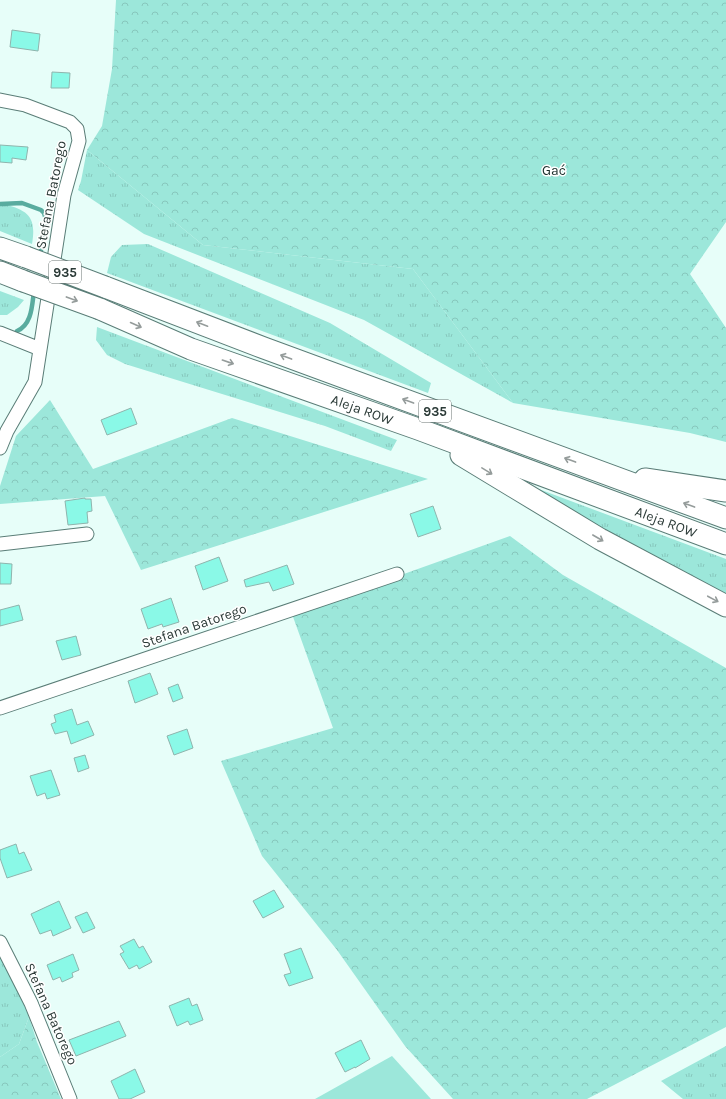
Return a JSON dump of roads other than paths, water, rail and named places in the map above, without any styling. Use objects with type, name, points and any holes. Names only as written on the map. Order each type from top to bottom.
[{"type":"main road","name":"Aleja ROW","points":[[0,248],[264,348],[726,518]]},
{"type":"main road","name":"Aleja ROW","points":[[0,272],[100,309],[191,349],[418,429],[726,544]]},
{"type":"main road","points":[[418,429],[600,539],[726,606]]},
{"type":"main road","points":[[607,474],[726,490]]},
{"type":"street","name":"Stefana Batorego","points":[[0,100],[32,108],[70,122],[77,129],[79,141],[64,195],[35,382],[7,431],[0,448]]},
{"type":"street","points":[[0,333],[40,349]]},
{"type":"street","points":[[0,544],[87,534]]},
{"type":"street","name":"Stefana Batorego","points":[[0,708],[397,574]]},
{"type":"street","name":"Stefana Batorego","points":[[0,942],[31,1003],[70,1099]]},
{"type":"waterway","points":[[0,204],[22,203],[41,210],[44,213],[46,220],[40,256]]},
{"type":"waterway","points":[[17,331],[26,324],[32,308],[34,291]]},
{"type":"park label","name":"Gać","points":[[554,170]]}]
